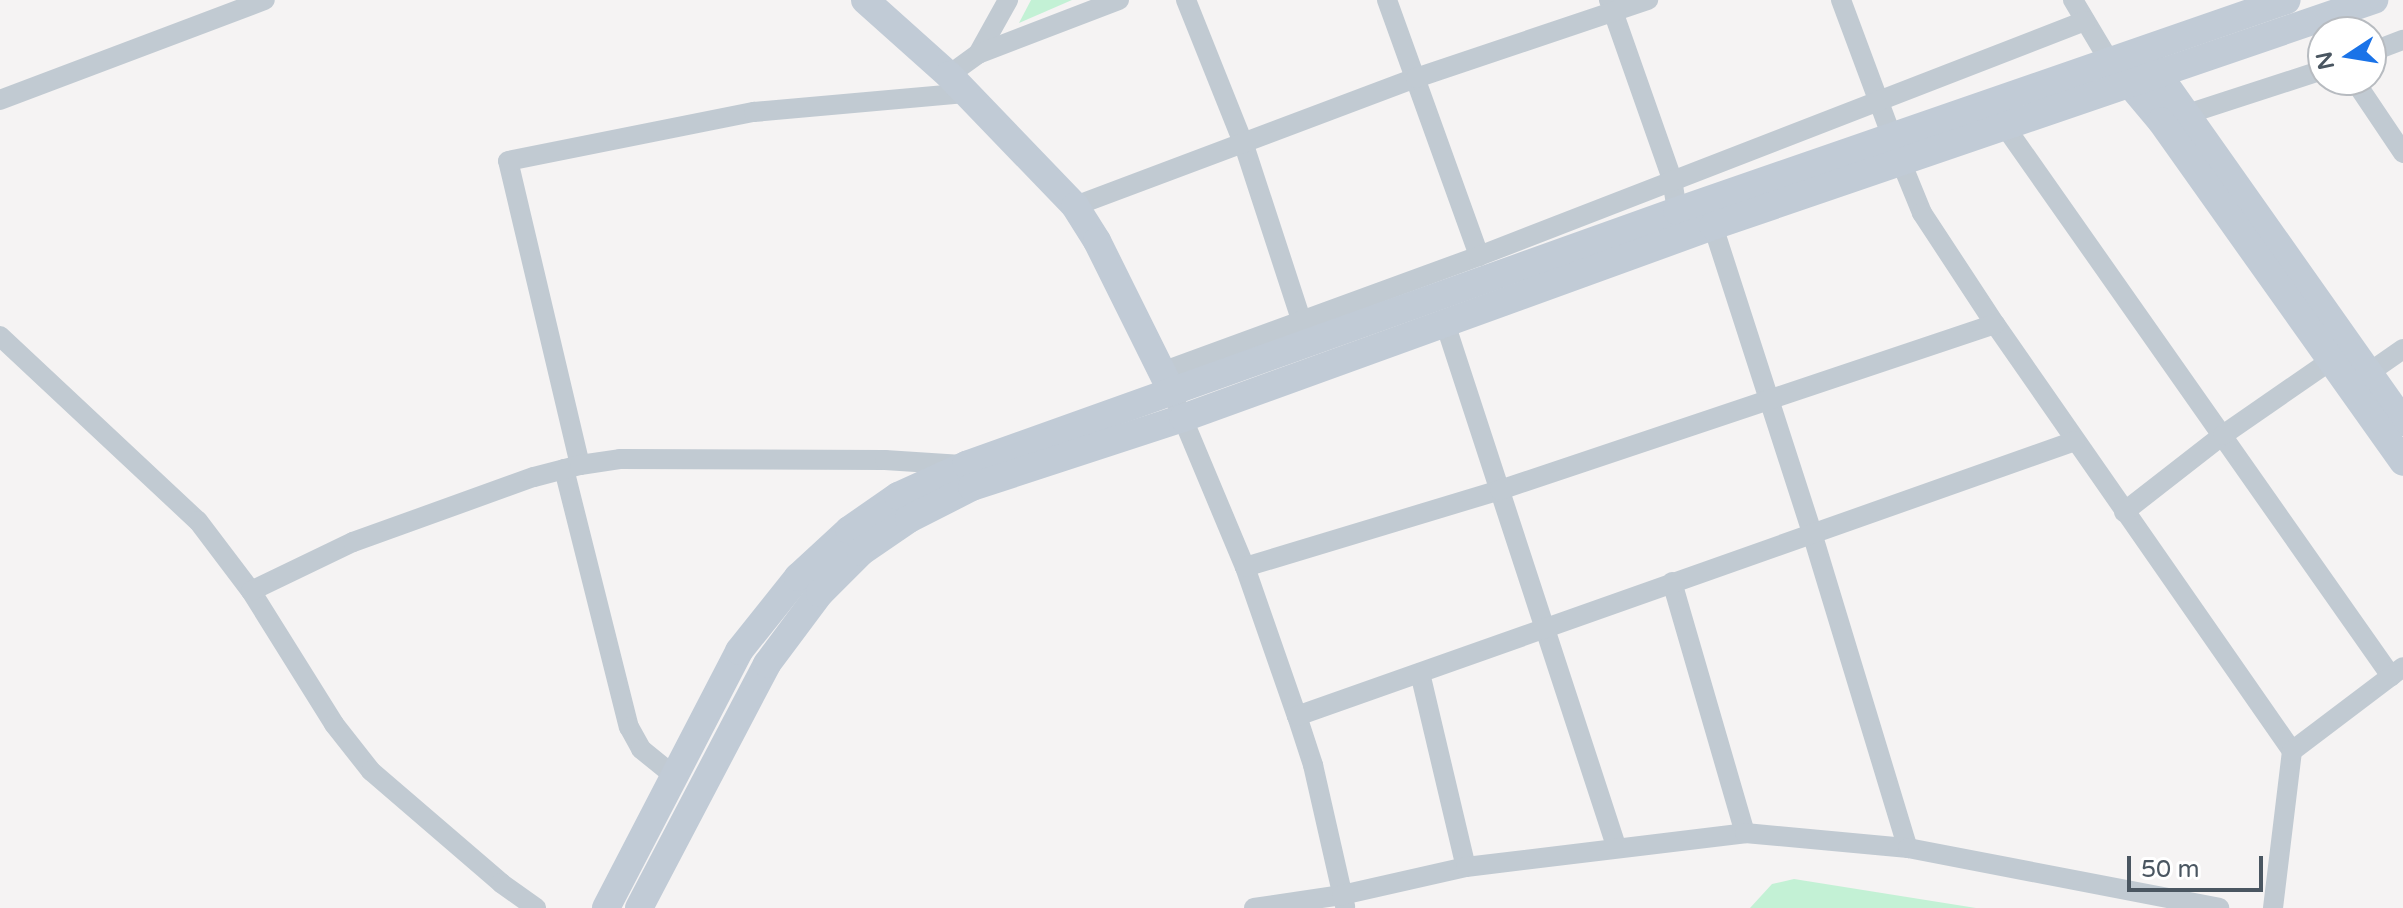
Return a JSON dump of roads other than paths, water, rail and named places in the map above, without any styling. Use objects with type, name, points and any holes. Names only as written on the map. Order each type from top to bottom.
[{"type":"main road","points":[[865,0],[957,84],[1075,206],[1167,382]]},
{"type":"main road","points":[[606,908],[739,651],[798,577],[849,530],[898,496],[1167,382],[1305,332],[1677,211],[2287,0]]},
{"type":"main road","points":[[639,908],[767,664],[820,593],[861,552],[909,519],[972,487],[1183,418],[1713,226],[1902,164],[2374,0]]},
{"type":"main road","points":[[2142,51],[2159,75],[2174,118]]},
{"type":"main road","points":[[2110,62],[2174,118],[2340,354],[2359,379],[2403,422]]},
{"type":"main road","points":[[2359,379],[2403,462]]},
{"type":"street","points":[[0,100],[265,0]]},
{"type":"street","points":[[673,775],[641,749],[629,727],[508,161],[754,112],[957,84],[1008,0]]},
{"type":"street","points":[[978,54],[1119,0]]},
{"type":"street","points":[[1186,0],[1244,145],[1305,332],[1479,256],[1672,179],[2085,21]]},
{"type":"street","points":[[1387,0],[1479,256]]},
{"type":"street","points":[[1075,206],[1612,6],[1648,0]]},
{"type":"street","points":[[1841,0],[1892,137]]},
{"type":"street","points":[[2073,0],[2110,62]]},
{"type":"street","points":[[1612,6],[1672,179],[1677,211]]},
{"type":"street","points":[[2174,118],[2307,75]]},
{"type":"street","points":[[2365,96],[2403,153]]},
{"type":"street","points":[[2006,128],[2223,435],[2397,672],[2292,751]]},
{"type":"street","points":[[1902,164],[1922,213],[1995,324],[2292,751],[2273,908]]},
{"type":"street","points":[[1713,226],[1812,533],[1908,848]]},
{"type":"street","points":[[1445,323],[1616,846]]},
{"type":"street","points":[[1245,567],[1500,490],[1995,324]]},
{"type":"street","points":[[0,336],[198,521],[251,591],[334,724],[371,771],[501,883],[536,908]]},
{"type":"street","points":[[2359,379],[2403,349]]},
{"type":"street","points":[[2124,512],[2223,435],[2340,354]]},
{"type":"street","points":[[1167,382],[1245,567],[1297,716],[1313,765],[1344,902]]},
{"type":"street","points":[[1297,716],[2075,441]]},
{"type":"street","points":[[251,591],[353,542],[572,467],[620,459],[885,460],[966,465]]},
{"type":"street","points":[[1672,582],[1745,833]]},
{"type":"street","points":[[1420,673],[1466,867]]},
{"type":"street","points":[[1254,908],[1344,902],[1466,867],[1616,846],[1745,833],[1908,848],[2219,908]]}]
